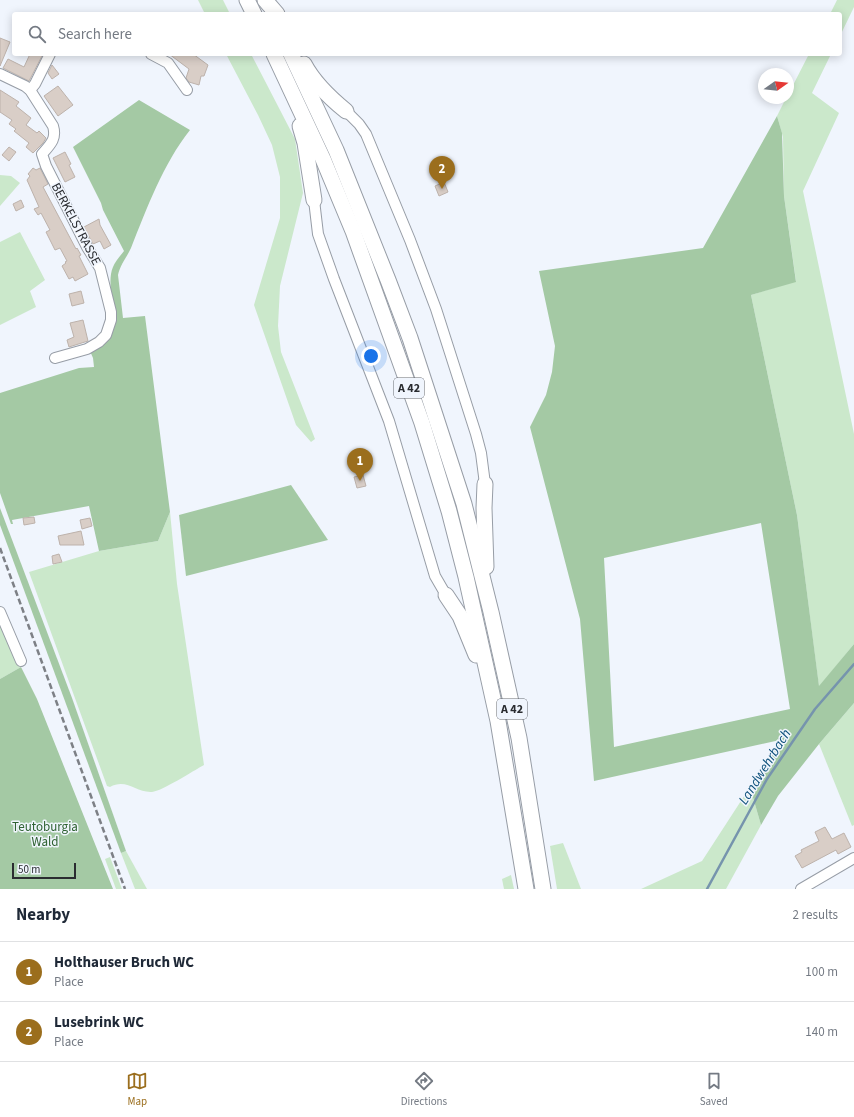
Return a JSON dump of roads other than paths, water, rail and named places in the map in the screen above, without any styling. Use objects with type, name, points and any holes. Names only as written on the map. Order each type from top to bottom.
[{"type":"highway","points":[[247,0],[253,12]]},
{"type":"highway","points":[[264,0],[269,12]]},
{"type":"highway","points":[[264,0],[276,12]]},
{"type":"highway","name":"A 42","points":[[275,56],[323,159],[353,231],[422,423],[449,512],[466,577],[498,721],[526,889]]},
{"type":"highway","name":"A 42","points":[[292,56],[336,150],[388,280],[410,338],[464,504],[491,612],[519,738],[543,889]]},
{"type":"highway","points":[[300,56],[307,71],[329,98],[346,111]]},
{"type":"highway","points":[[281,68],[286,97],[300,127],[305,143],[314,200]]},
{"type":"highway","points":[[485,484],[484,508],[486,564],[491,612]]},
{"type":"highway","points":[[446,595],[460,616],[466,629],[498,721]]},
{"type":"street","points":[[30,90],[35,84],[49,56]]},
{"type":"street","points":[[155,56],[168,63],[188,90]]},
{"type":"street","name":"BERKELSTRASSE","points":[[0,74],[30,90],[53,126],[55,131],[54,140],[42,154],[46,166],[87,247],[100,268],[111,312],[111,320],[106,335],[99,342],[87,349],[55,358]]},
{"type":"street","points":[[346,111],[359,124],[366,134],[410,240],[436,310],[476,434],[481,453],[485,484]]},
{"type":"street","points":[[314,200],[318,234],[389,421],[435,576],[446,595]]},
{"type":"street","points":[[0,612],[20,661]]},
{"type":"street","points":[[801,889],[854,858]]},
{"type":"waterway","name":"Landwehrbach","points":[[707,889],[767,779],[815,709],[854,664]]},
{"type":"railway","points":[[0,548],[125,889]]},
{"type":"place","name":"Lusebrink WC","points":[[442,189]]},
{"type":"place","name":"Holthauser Bruch WC","points":[[360,481]]},
{"type":"park label","name":"Teutoburgia Wald","points":[[45,834]]}]
